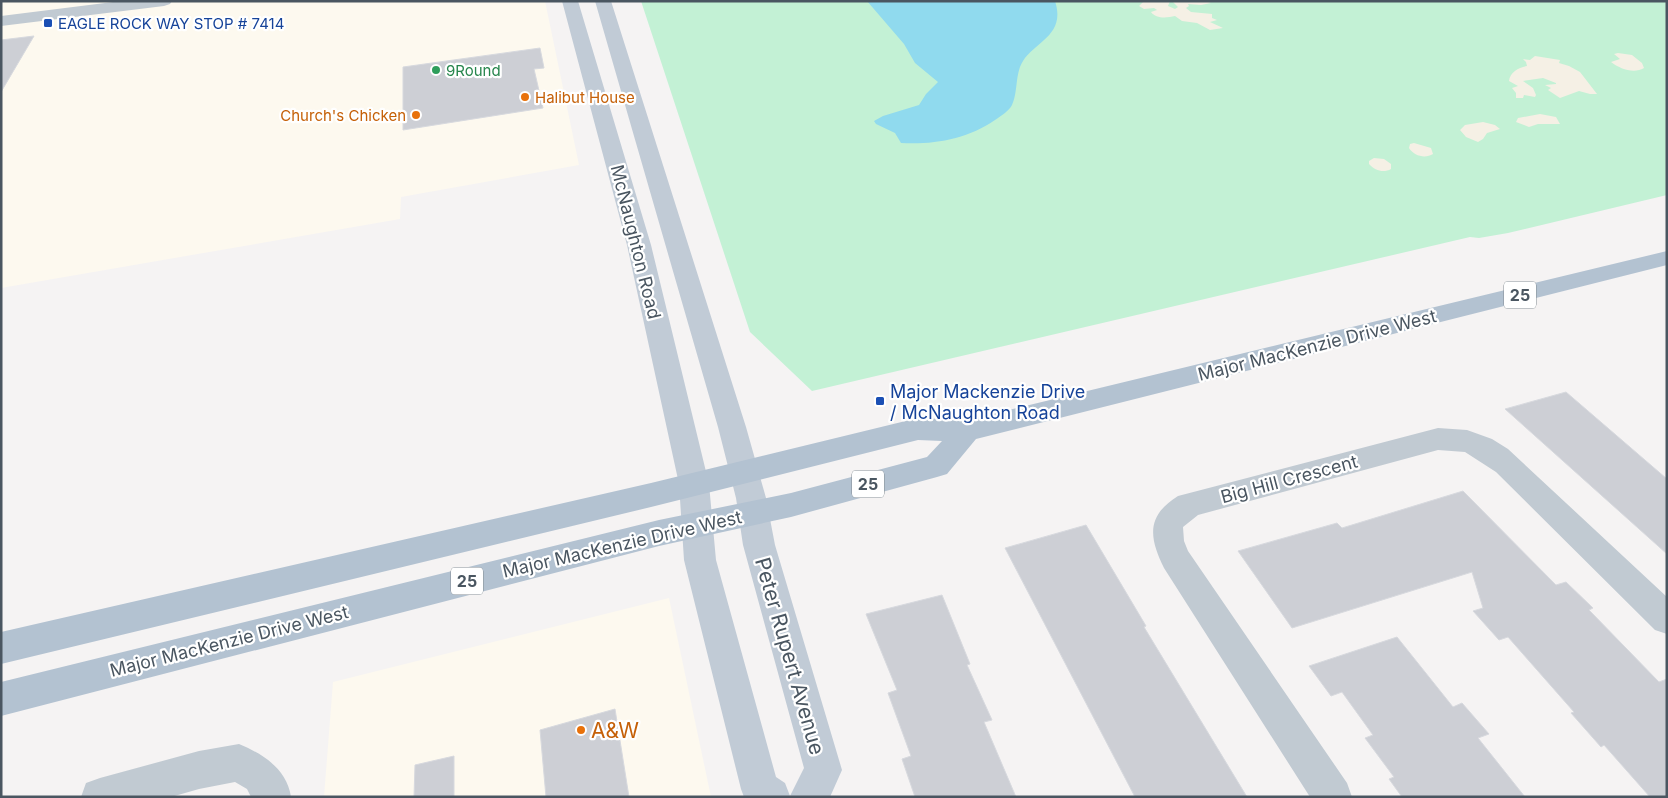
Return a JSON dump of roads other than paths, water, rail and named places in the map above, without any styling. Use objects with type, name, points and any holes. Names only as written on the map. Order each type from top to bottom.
[{"type":"main road","name":"Major MacKenzie Drive West","points":[[1,648],[743,473],[918,429],[967,431],[1667,258]]},
{"type":"main road","name":"Major MacKenzie Drive West","points":[[1,699],[413,594],[755,513],[937,466],[967,431]]},
{"type":"street","points":[[1,21],[164,1]]},
{"type":"street","name":"McNaughton Road","points":[[570,1],[639,245],[694,484],[698,525]]},
{"type":"street","name":"McNaughton Road","points":[[603,1],[679,245],[755,513]]},
{"type":"street","name":"Big Hill Crescent","points":[[1333,797],[1175,558],[1168,536],[1168,525],[1172,516],[1180,510],[1438,439],[1459,438],[1480,446],[1506,464],[1667,619]]},
{"type":"street","name":"Peter Rupert Avenue","points":[[755,513],[758,545],[823,770],[809,797]]},
{"type":"street","points":[[698,525],[700,560],[760,789],[771,797]]},
{"type":"street","points":[[100,797],[199,770],[239,764],[260,776],[272,797]]},
{"type":"water","points":[[867,1],[1055,1],[1057,13],[1053,30],[1020,66],[1014,100],[1011,107],[1005,113],[985,127],[962,136],[938,142],[901,143],[895,133],[876,124],[874,121],[883,116],[919,105],[926,94],[938,82],[915,63],[904,44]]},
{"type":"place","name":"EAGLE ROCK WAY STOP # 7414","points":[[48,23]]},
{"type":"place","name":"9Round","points":[[436,70]]},
{"type":"place","name":"Halibut House","points":[[525,97]]},
{"type":"place","name":"Church's Chicken","points":[[416,115]]},
{"type":"place","name":"Major Mackenzie Drive / McNaughton Road","points":[[880,401]]},
{"type":"place","name":"A&W","points":[[581,730]]}]
